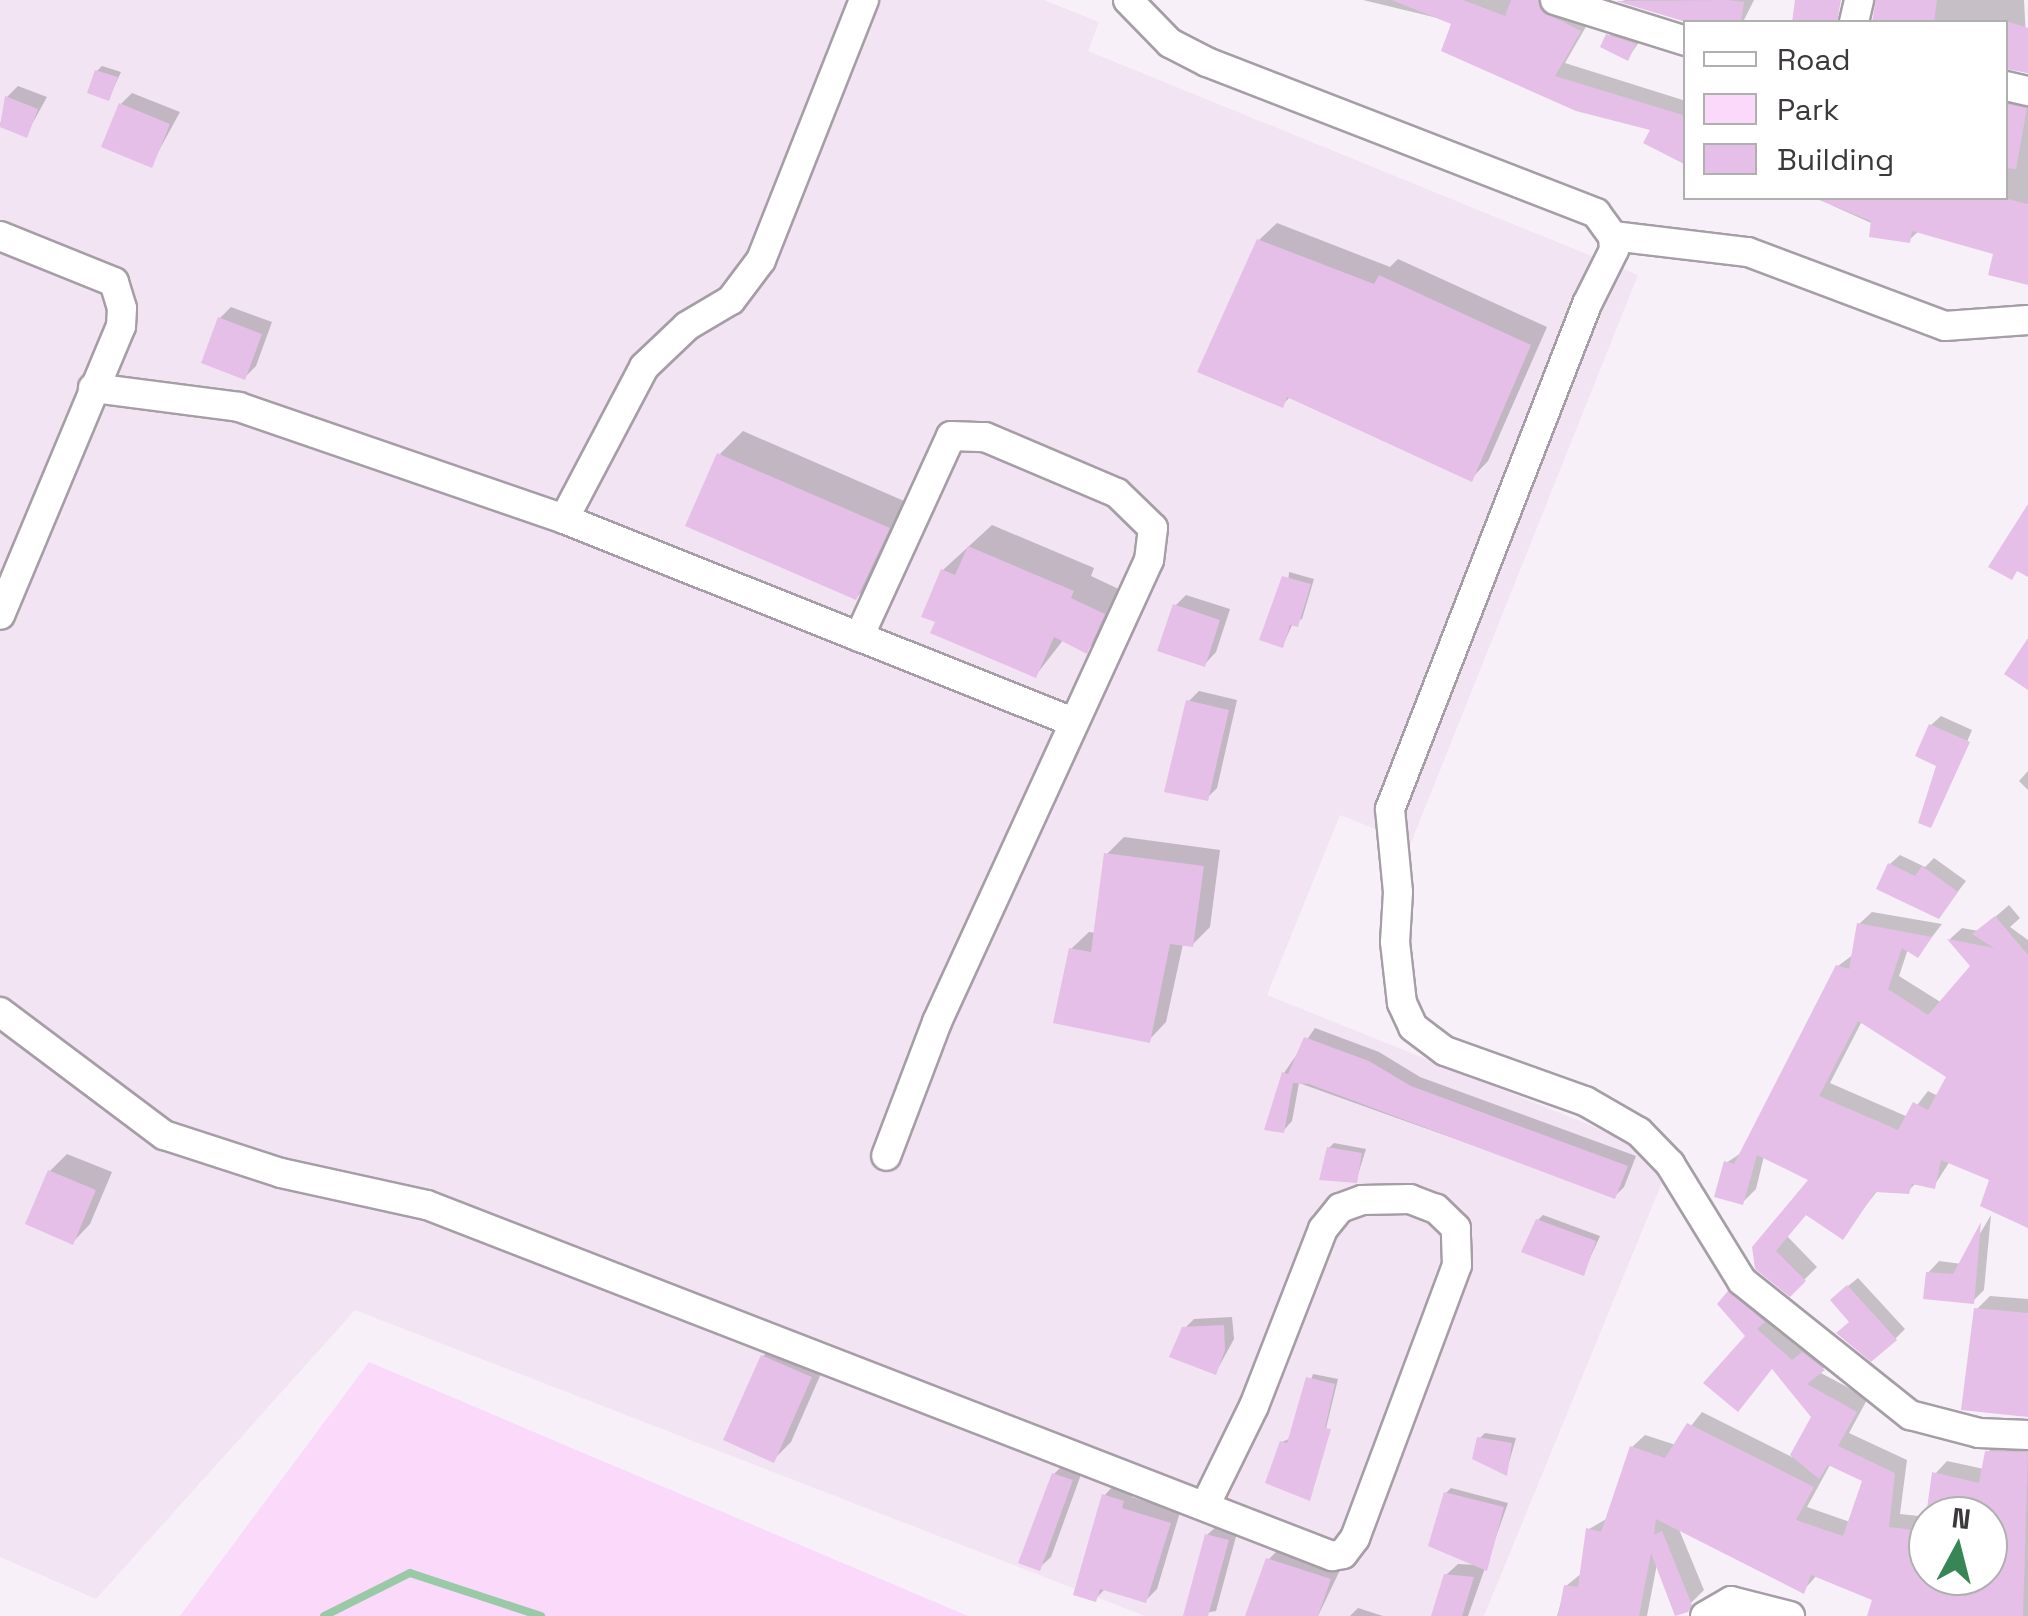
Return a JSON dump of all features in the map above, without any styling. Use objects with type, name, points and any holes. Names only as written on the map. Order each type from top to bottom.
[{"type":"street","points":[[564,518],[644,368],[687,326],[731,300],[761,260],[864,0]]},
{"type":"street","points":[[1128,0],[1170,44],[1596,213],[1613,236],[1614,250],[1587,304],[1390,808],[1398,892],[1395,942],[1402,1003],[1413,1028],[1445,1051],[1586,1100],[1639,1132],[1670,1164],[1742,1281],[1910,1415],[1979,1433],[2028,1435]]},
{"type":"street","points":[[1555,0],[1683,39]]},
{"type":"street","points":[[0,236],[114,282],[120,326],[0,614]]},
{"type":"street","points":[[1613,236],[1748,252],[1944,326],[2028,320]]},
{"type":"street","points":[[93,388],[238,406],[564,518],[1073,722]]},
{"type":"street","points":[[859,637],[934,463],[951,436],[985,436],[1117,493],[1154,528],[1150,560],[937,1022],[886,1156]]},
{"type":"street","points":[[0,1012],[164,1135],[282,1172],[426,1206],[1332,1556],[1344,1554],[1380,1477],[1457,1265],[1456,1228],[1436,1209],[1410,1199],[1362,1200],[1340,1208],[1324,1229],[1254,1406],[1204,1506]]},
{"type":"street","points":[[1705,1616],[1731,1601],[1790,1616]]},
{"type":"shaded area","points":[[0,0],[1044,0],[1099,22],[1088,51],[1638,275],[1411,843],[1340,815],[1267,995],[1672,1158],[1484,1616],[1145,1616],[355,1310],[96,1599],[0,1557]]},
{"type":"green space","points":[[369,1362],[968,1616],[180,1616]]},
{"type":"building","points":[[1392,0],[1463,0],[1505,16],[1511,0],[1538,0],[1543,12],[1581,31],[1555,76],[1683,115],[1683,163],[1643,143],[1650,130],[1576,111],[1441,51],[1451,24]]},
{"type":"building","points":[[1795,0],[1841,0],[1837,20],[1792,20]]},
{"type":"building","points":[[1876,0],[1937,0],[1934,20],[1872,20]]},
{"type":"building","points":[[1616,1],[1744,2],[1741,20],[1683,21]]},
{"type":"building","points":[[2008,22],[2028,28],[2028,73],[2008,69]]},
{"type":"building","points":[[1606,34],[1636,44],[1628,61],[1600,47]]},
{"type":"building","points":[[95,70],[118,77],[109,101],[87,93]]},
{"type":"building","points":[[5,96],[38,109],[27,138],[0,127]]},
{"type":"building","points":[[119,103],[170,124],[152,168],[101,147]]},
{"type":"building","points":[[2008,104],[2027,108],[2016,169],[2008,168]]},
{"type":"building","points":[[2008,199],[2028,204],[2028,285],[1988,275],[1993,254],[1912,231],[1910,243],[1869,237],[1871,221],[1819,200]]},
{"type":"building","points":[[1257,239],[1374,284],[1379,275],[1531,345],[1472,482],[1287,397],[1283,408],[1197,372]]},
{"type":"building","points":[[218,317],[262,334],[245,380],[201,363]]},
{"type":"building","points":[[717,453],[890,528],[856,600],[685,526]]},
{"type":"building","points":[[2028,504],[2028,577],[2017,571],[2012,580],[1988,567]]},
{"type":"building","points":[[968,546],[1074,591],[1071,598],[1105,614],[1087,654],[1054,637],[1036,678],[930,633],[935,622],[921,617],[941,569],[955,575]]},
{"type":"building","points":[[1282,576],[1311,584],[1298,627],[1290,625],[1283,648],[1259,640]]},
{"type":"building","points":[[1173,604],[1220,620],[1205,667],[1157,651]]},
{"type":"building","points":[[2028,638],[2028,690],[2004,674]]},
{"type":"building","points":[[1186,700],[1229,710],[1208,801],[1164,792]]},
{"type":"building","points":[[1929,724],[1970,742],[1931,828],[1918,823],[1936,766],[1915,756]]},
{"type":"building","points":[[1104,853],[1204,866],[1193,947],[1170,944],[1150,1043],[1053,1023],[1069,948],[1091,952]]},
{"type":"building","points":[[1888,863],[1915,876],[1922,866],[1958,892],[1939,919],[1876,889]]},
{"type":"building","points":[[1995,916],[2028,955],[2028,1228],[1980,1206],[1989,1180],[1941,1160],[1935,1189],[1912,1184],[1909,1194],[1875,1192],[1843,1240],[1806,1215],[1776,1251],[1806,1281],[1790,1297],[1755,1269],[1752,1247],[1808,1180],[1757,1155],[1743,1205],[1714,1197],[1724,1161],[1734,1164],[1836,965],[1849,969],[1857,923],[1932,937],[1918,958],[1902,948],[1888,989],[1928,1015],[1970,966],[1947,939],[1994,948],[1972,934]],"holes":[[[1858,1021],[1946,1077],[1928,1110],[1913,1102],[1898,1130],[1819,1096]]]},
{"type":"building","points":[[1304,1037],[1369,1061],[1411,1086],[1628,1166],[1615,1199],[1309,1084],[1293,1083],[1284,1133],[1264,1130],[1282,1072],[1288,1074]]},
{"type":"building","points":[[1327,1147],[1362,1153],[1357,1183],[1319,1180]]},
{"type":"building","points":[[48,1170],[96,1190],[73,1245],[25,1224]]},
{"type":"building","points":[[1536,1219],[1596,1241],[1584,1276],[1521,1252]]},
{"type":"building","points":[[1981,1222],[1974,1304],[1923,1299],[1926,1272],[1953,1274]]},
{"type":"building","points":[[1847,1285],[1897,1340],[1871,1362],[1836,1333],[1849,1322],[1830,1300]]},
{"type":"building","points":[[1728,1291],[1765,1322],[1757,1329],[1792,1360],[1802,1352],[1825,1370],[1807,1384],[1857,1412],[1838,1446],[1895,1473],[1889,1527],[1908,1529],[1908,1596],[2008,1596],[2008,1496],[1929,1496],[1932,1472],[1979,1483],[1985,1451],[2028,1452],[2023,1616],[1867,1616],[1872,1600],[1811,1575],[1804,1594],[1656,1519],[1654,1535],[1662,1531],[1692,1605],[1688,1612],[1675,1616],[1651,1553],[1639,1616],[1558,1616],[1564,1585],[1578,1587],[1586,1528],[1601,1532],[1630,1446],[1665,1458],[1687,1423],[1814,1487],[1796,1520],[1843,1536],[1862,1481],[1828,1465],[1819,1479],[1790,1455],[1811,1417],[1772,1369],[1738,1412],[1703,1383],[1745,1336],[1717,1304]]},
{"type":"building","points":[[1974,1308],[2028,1313],[2028,1417],[1961,1410]]},
{"type":"building","points":[[1224,1325],[1225,1350],[1216,1375],[1169,1357],[1182,1327]]},
{"type":"building","points":[[761,1355],[812,1377],[774,1463],[723,1440]]},
{"type":"building","points":[[1306,1377],[1335,1384],[1325,1428],[1331,1429],[1310,1501],[1265,1483],[1280,1441],[1287,1443]]},
{"type":"building","points":[[1477,1437],[1512,1443],[1507,1476],[1472,1459]]},
{"type":"building","points":[[1052,1473],[1073,1480],[1040,1571],[1018,1563]]},
{"type":"building","points":[[1444,1492],[1504,1507],[1487,1571],[1428,1546]]},
{"type":"building","points":[[1102,1494],[1124,1501],[1122,1508],[1171,1523],[1146,1603],[1100,1589],[1096,1602],[1073,1595]]},
{"type":"building","points":[[1205,1534],[1229,1540],[1208,1616],[1183,1616]]},
{"type":"building","points":[[1266,1558],[1331,1579],[1318,1616],[1245,1616]]},
{"type":"building","points":[[1444,1574],[1474,1577],[1462,1616],[1431,1616]]},
{"type":"waterway","points":[[324,1616],[410,1573],[541,1616]]}]
